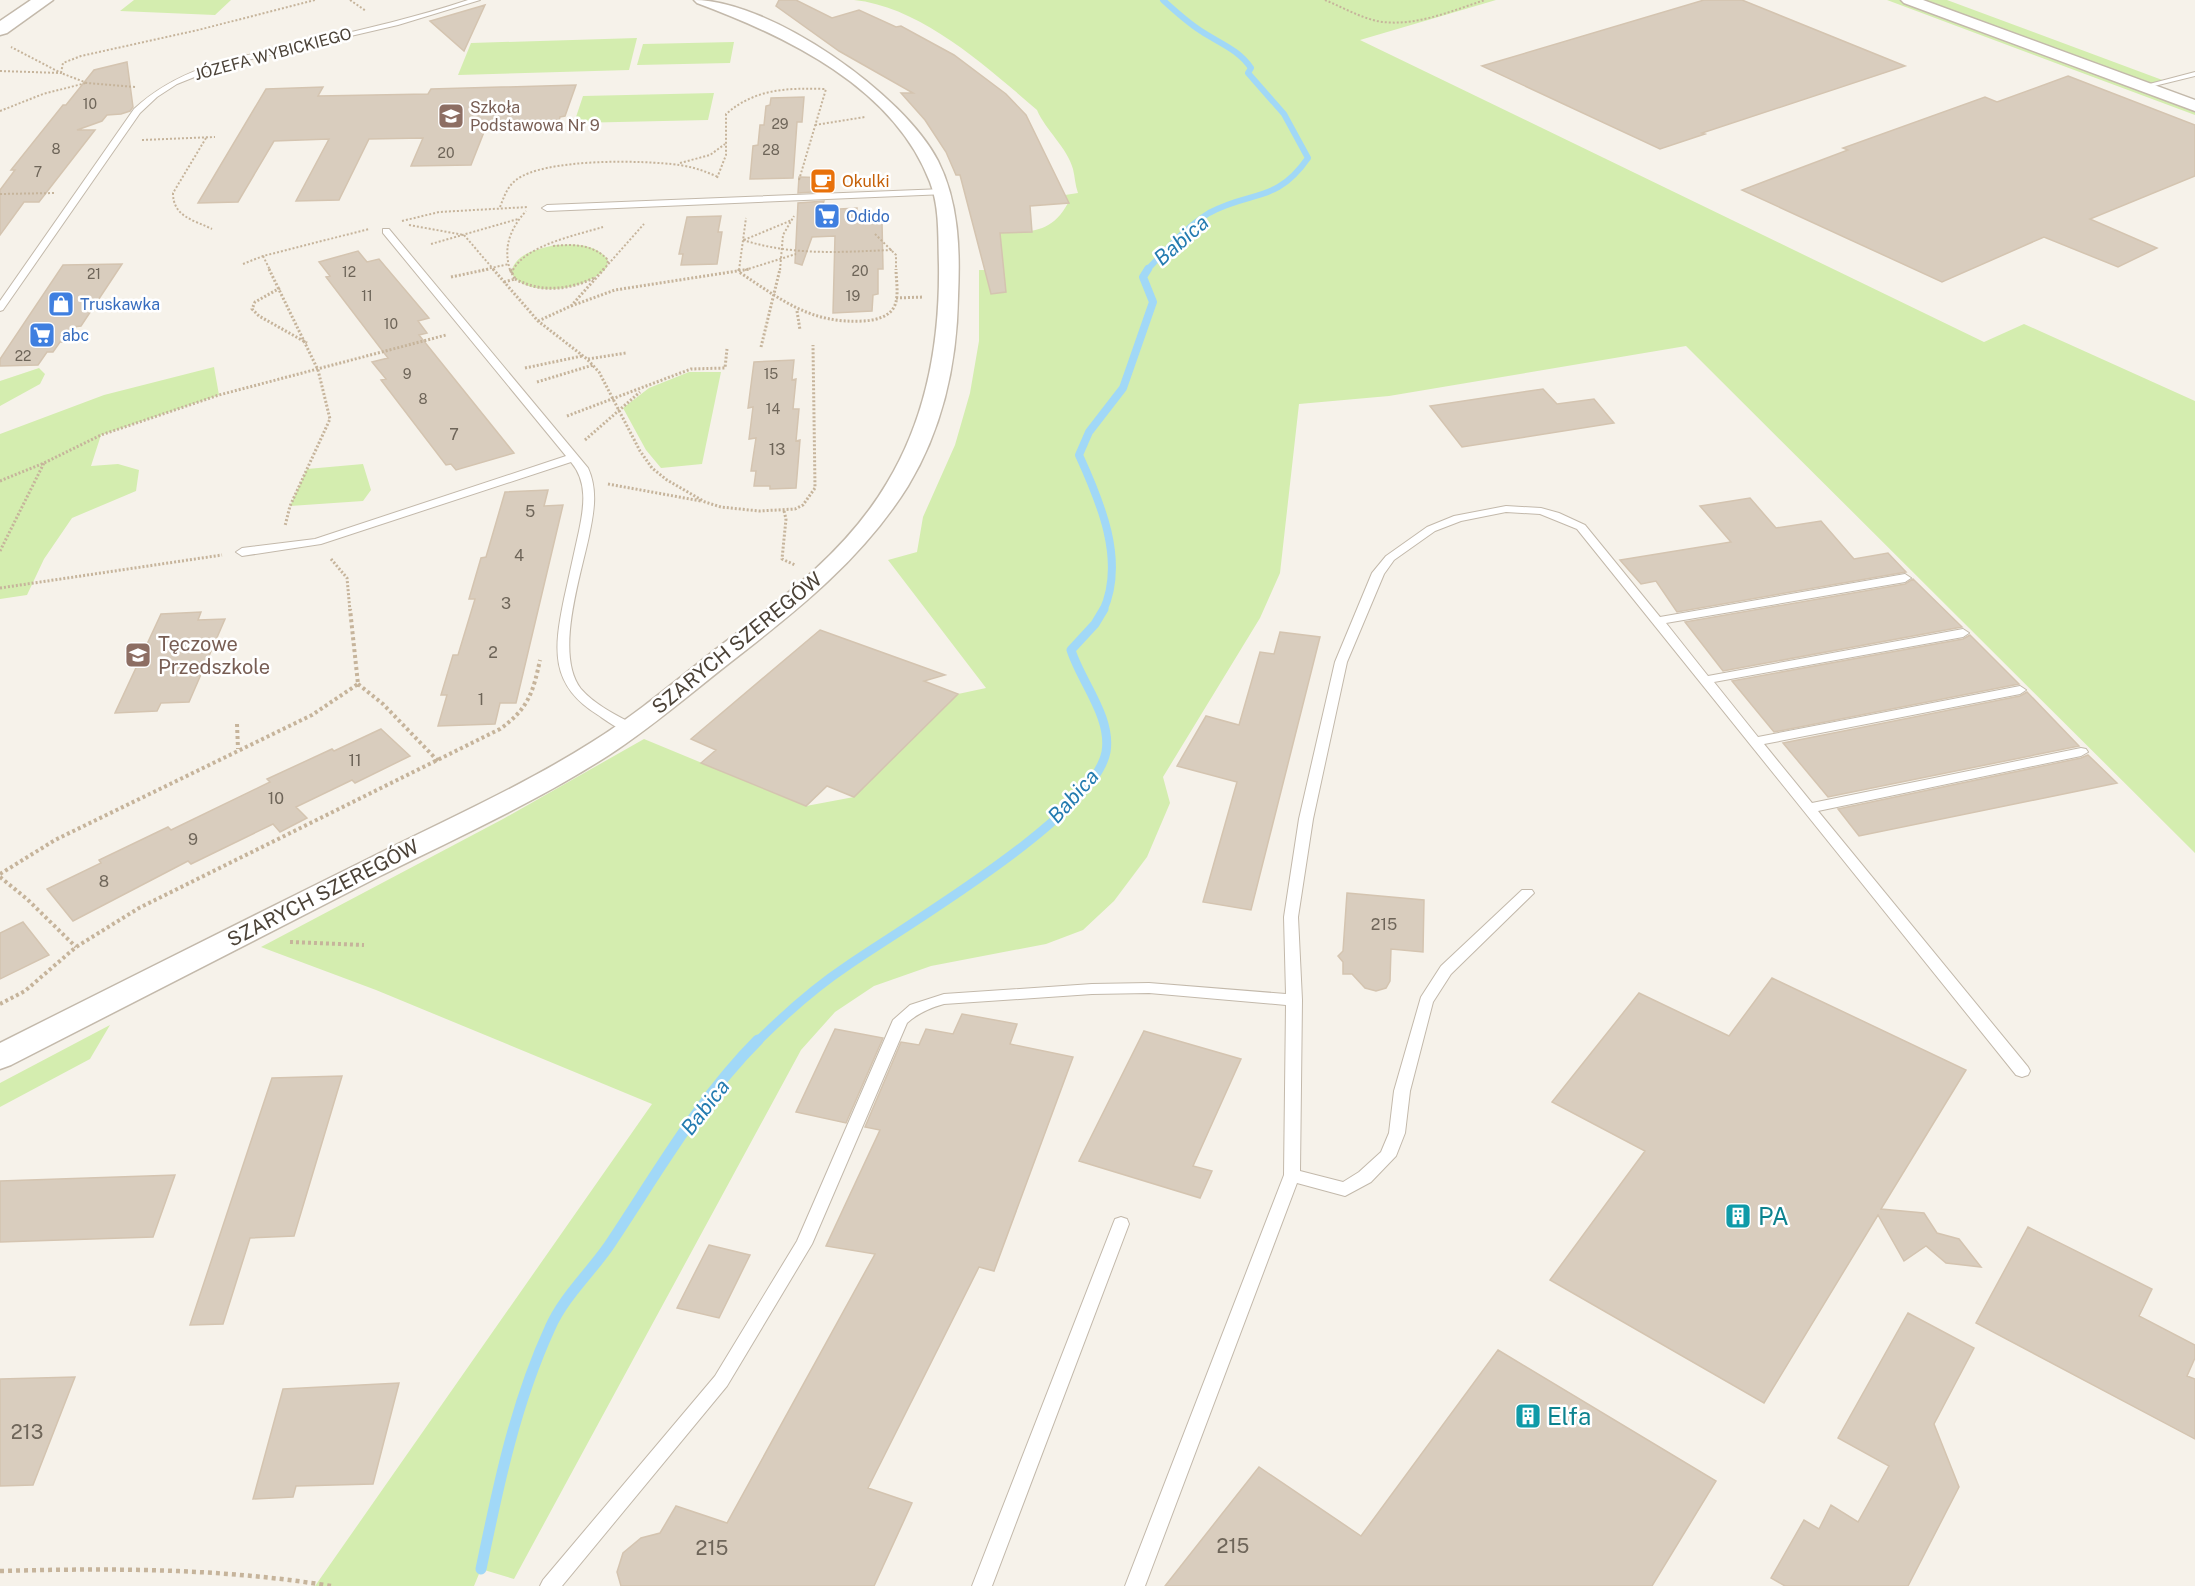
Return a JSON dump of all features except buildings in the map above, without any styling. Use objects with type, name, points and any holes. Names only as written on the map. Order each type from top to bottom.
[{"type":"street","points":[[3,37],[44,0]]},
{"type":"street","name":"SZARYCH SZEREGÓW","points":[[0,1057],[586,757],[630,728],[814,584],[877,516],[901,477],[926,427],[947,347],[950,274],[943,192],[938,175],[917,141],[873,92],[805,47],[761,23],[702,0]]},
{"type":"street","points":[[1909,0],[2195,106]]},
{"type":"lane","name":"JÓZEFA WYBICKIEGO","points":[[0,308],[137,111],[159,92],[191,75],[221,65],[396,23],[476,0]]},
{"type":"lane","points":[[2142,87],[2195,74]]},
{"type":"lane","points":[[547,208],[943,192]]},
{"type":"lane","points":[[386,231],[547,423],[572,455],[588,481],[589,510],[561,651],[571,684],[582,699],[630,728]]},
{"type":"lane","points":[[242,552],[317,542],[572,455]]},
{"type":"lane","points":[[1135,1586],[1292,1175],[1294,1000],[1291,917],[1308,808],[1341,662],[1378,573],[1390,558],[1431,529],[1458,518],[1506,509],[1541,511],[1581,527],[2022,1071]]},
{"type":"lane","points":[[1657,621],[1905,578]]},
{"type":"lane","points":[[1705,680],[1963,633]]},
{"type":"lane","points":[[1754,742],[2020,690]]},
{"type":"lane","points":[[1809,808],[2081,752]]},
{"type":"lane","points":[[1292,1175],[1345,1189],[1365,1177],[1388,1156],[1397,1133],[1402,1090],[1426,1001],[1446,970],[1527,893]]},
{"type":"lane","points":[[550,1586],[721,1381],[804,1244],[901,1020],[911,1010],[944,999],[1092,989],[1149,988],[1294,1000]]},
{"type":"lane","points":[[982,1586],[1121,1224]]},
{"type":"path","points":[[61,73],[63,63],[81,56],[198,30],[315,0]]},
{"type":"path","points":[[1325,0],[1376,21],[1391,22],[1419,18],[1485,0]]},
{"type":"path","points":[[3,37],[61,73],[87,83],[145,88]]},
{"type":"path","points":[[0,70],[61,73]]},
{"type":"path","points":[[1,111],[43,94],[87,83]]},
{"type":"path","points":[[690,202],[703,193],[718,177],[726,155],[726,114],[746,97],[779,88],[826,88],[795,198],[792,219],[783,235],[779,277],[763,331],[761,347]]},
{"type":"path","points":[[815,124],[867,116]]},
{"type":"path","points":[[168,139],[216,137]]},
{"type":"path","points":[[206,138],[173,192],[172,201],[173,208],[179,214],[212,229]]},
{"type":"path","points":[[674,164],[705,157],[726,144]]},
{"type":"path","points":[[500,207],[507,189],[519,178],[558,165],[674,164],[700,168],[718,177]]},
{"type":"path","points":[[0,194],[57,193],[51,201]]},
{"type":"path","points":[[739,272],[748,200]]},
{"type":"path","points":[[531,207],[518,219],[508,237],[509,264],[515,279],[535,288],[564,288],[592,280],[602,274]]},
{"type":"path","points":[[431,244],[518,219]]},
{"type":"path","points":[[570,306],[602,274],[648,219],[639,220]]},
{"type":"path","points":[[743,240],[792,219]]},
{"type":"path","points":[[397,222],[464,235],[538,321],[593,365],[620,409],[640,452],[652,468],[667,480],[705,502]]},
{"type":"path","points":[[511,273],[512,266],[518,259],[541,248],[612,224]]},
{"type":"path","points":[[739,272],[796,310],[821,320],[865,321],[890,314],[896,298],[896,255],[875,234]]},
{"type":"path","points":[[743,240],[780,252],[796,254],[892,250]]},
{"type":"path","points":[[541,248],[555,245],[584,246],[603,254],[608,260],[607,267]]},
{"type":"path","points":[[538,321],[570,306],[615,290],[739,272],[796,254]]},
{"type":"path","points":[[243,264],[263,256],[318,370],[330,419],[290,506],[280,548]]},
{"type":"path","points":[[429,283],[509,264]]},
{"type":"path","points":[[504,282],[515,279]]},
{"type":"path","points":[[280,288],[255,302],[252,309],[259,316],[307,344]]},
{"type":"path","points":[[896,298],[928,297]]},
{"type":"path","points":[[796,310],[800,330]]},
{"type":"path","points":[[0,481],[44,463],[101,435],[219,395],[453,333]]},
{"type":"path","points":[[588,481],[645,489],[740,510],[783,511],[803,505],[815,488],[813,345]]},
{"type":"path","points":[[547,423],[615,400],[691,369],[724,368],[727,349]]},
{"type":"path","points":[[587,360],[609,354],[626,353]]},
{"type":"path","points":[[505,374],[583,356]]},
{"type":"path","points":[[517,388],[593,365]]},
{"type":"path","points":[[572,455],[644,389]]},
{"type":"path","points":[[0,551],[44,463]]},
{"type":"path","points":[[783,511],[786,519],[782,559],[803,569]]},
{"type":"path","points":[[317,542],[347,578],[358,684],[383,704],[438,761]]},
{"type":"path","points":[[0,588],[242,552]]},
{"type":"path","points":[[0,1004],[25,991],[76,947],[139,908],[486,738],[519,716],[532,696],[542,652]]},
{"type":"path","points":[[76,947],[0,876],[55,840],[312,715],[358,684]]},
{"type":"path","points":[[237,724],[238,749]]},
{"type":"path","points":[[283,941],[364,945]]},
{"type":"path","points":[[0,1570],[159,1570],[237,1574],[332,1586]]},
{"type":"green space","points":[[134,0],[231,0],[215,15],[120,11]]},
{"type":"green space","points":[[854,0],[1496,0],[1360,40],[1984,342],[2024,324],[2195,401],[2195,853],[1686,346],[1389,396],[1299,404],[1280,573],[1260,618],[1163,777],[1170,803],[1147,857],[1114,901],[1083,930],[1046,944],[931,966],[874,986],[835,1012],[801,1050],[514,1579],[481,1569],[474,1586],[315,1586],[652,1104],[376,990],[261,947],[503,819],[644,739],[806,806],[854,797],[958,694],[986,688],[888,560],[917,552],[923,517],[955,445],[970,393],[979,341],[979,270],[1000,270],[1000,233],[1031,231],[1048,225],[1062,213],[1068,203],[1065,195],[1078,193],[1070,161],[1037,110],[953,42],[929,27],[904,14],[879,5]]},
{"type":"green space","points":[[1887,0],[1947,0],[2165,81],[2144,86],[2195,106],[2195,115]]},
{"type":"green space","points":[[637,38],[629,70],[458,75],[471,43]]},
{"type":"green space","points":[[734,42],[730,63],[637,65],[643,44]]},
{"type":"green space","points":[[714,93],[708,120],[574,123],[583,96]]},
{"type":"green space","points":[[555,245],[577,245],[597,250],[608,260],[607,267],[587,281],[559,289],[531,287],[519,281],[511,273],[513,266],[522,256]]},
{"type":"green space","points":[[214,367],[219,395],[101,435],[91,466],[118,464],[139,470],[136,491],[72,518],[44,559],[27,595],[0,599],[0,434],[104,395]]},
{"type":"green space","points":[[39,368],[45,374],[40,384],[0,406],[0,381]]},
{"type":"green space","points":[[689,372],[721,372],[702,464],[661,468],[646,450],[623,408],[649,388]]},
{"type":"green space","points":[[363,464],[371,490],[363,501],[290,506],[307,469]]},
{"type":"green space","points":[[110,1025],[90,1059],[0,1107],[0,1083]]},
{"type":"waterway","name":"Babica","points":[[1147,270],[1200,219],[1224,206],[1274,190],[1296,173],[1308,158],[1284,114],[1248,73],[1251,68],[1246,61],[1191,24],[1163,0]]},
{"type":"waterway","name":"Babica","points":[[1103,610],[1112,572],[1108,532],[1095,492],[1079,455],[1089,432],[1123,388],[1153,302],[1143,277],[1148,269]]},
{"type":"waterway","name":"Babica","points":[[757,1042],[778,1021],[835,974],[950,898],[1034,838],[1068,807],[1094,778],[1106,752],[1107,739],[1100,713],[1071,650],[1095,624],[1103,610]]},
{"type":"waterway","name":"Babica","points":[[481,1569],[517,1416],[555,1317],[608,1247],[697,1113],[736,1063],[758,1040]]},
{"type":"place","name":"Szkoła Podstawowa Nr 9","points":[[451,116]]},
{"type":"place","name":"Okulki","points":[[823,181]]},
{"type":"place","name":"Odido","points":[[827,216]]},
{"type":"place","name":"Truskawka","points":[[61,304]]},
{"type":"place","name":"abc","points":[[42,335]]},
{"type":"place","name":"Tęczowe Przedszkole","points":[[138,655]]},
{"type":"place","name":"PA","points":[[1738,1216]]},
{"type":"place","name":"Elfa","points":[[1528,1416]]}]
